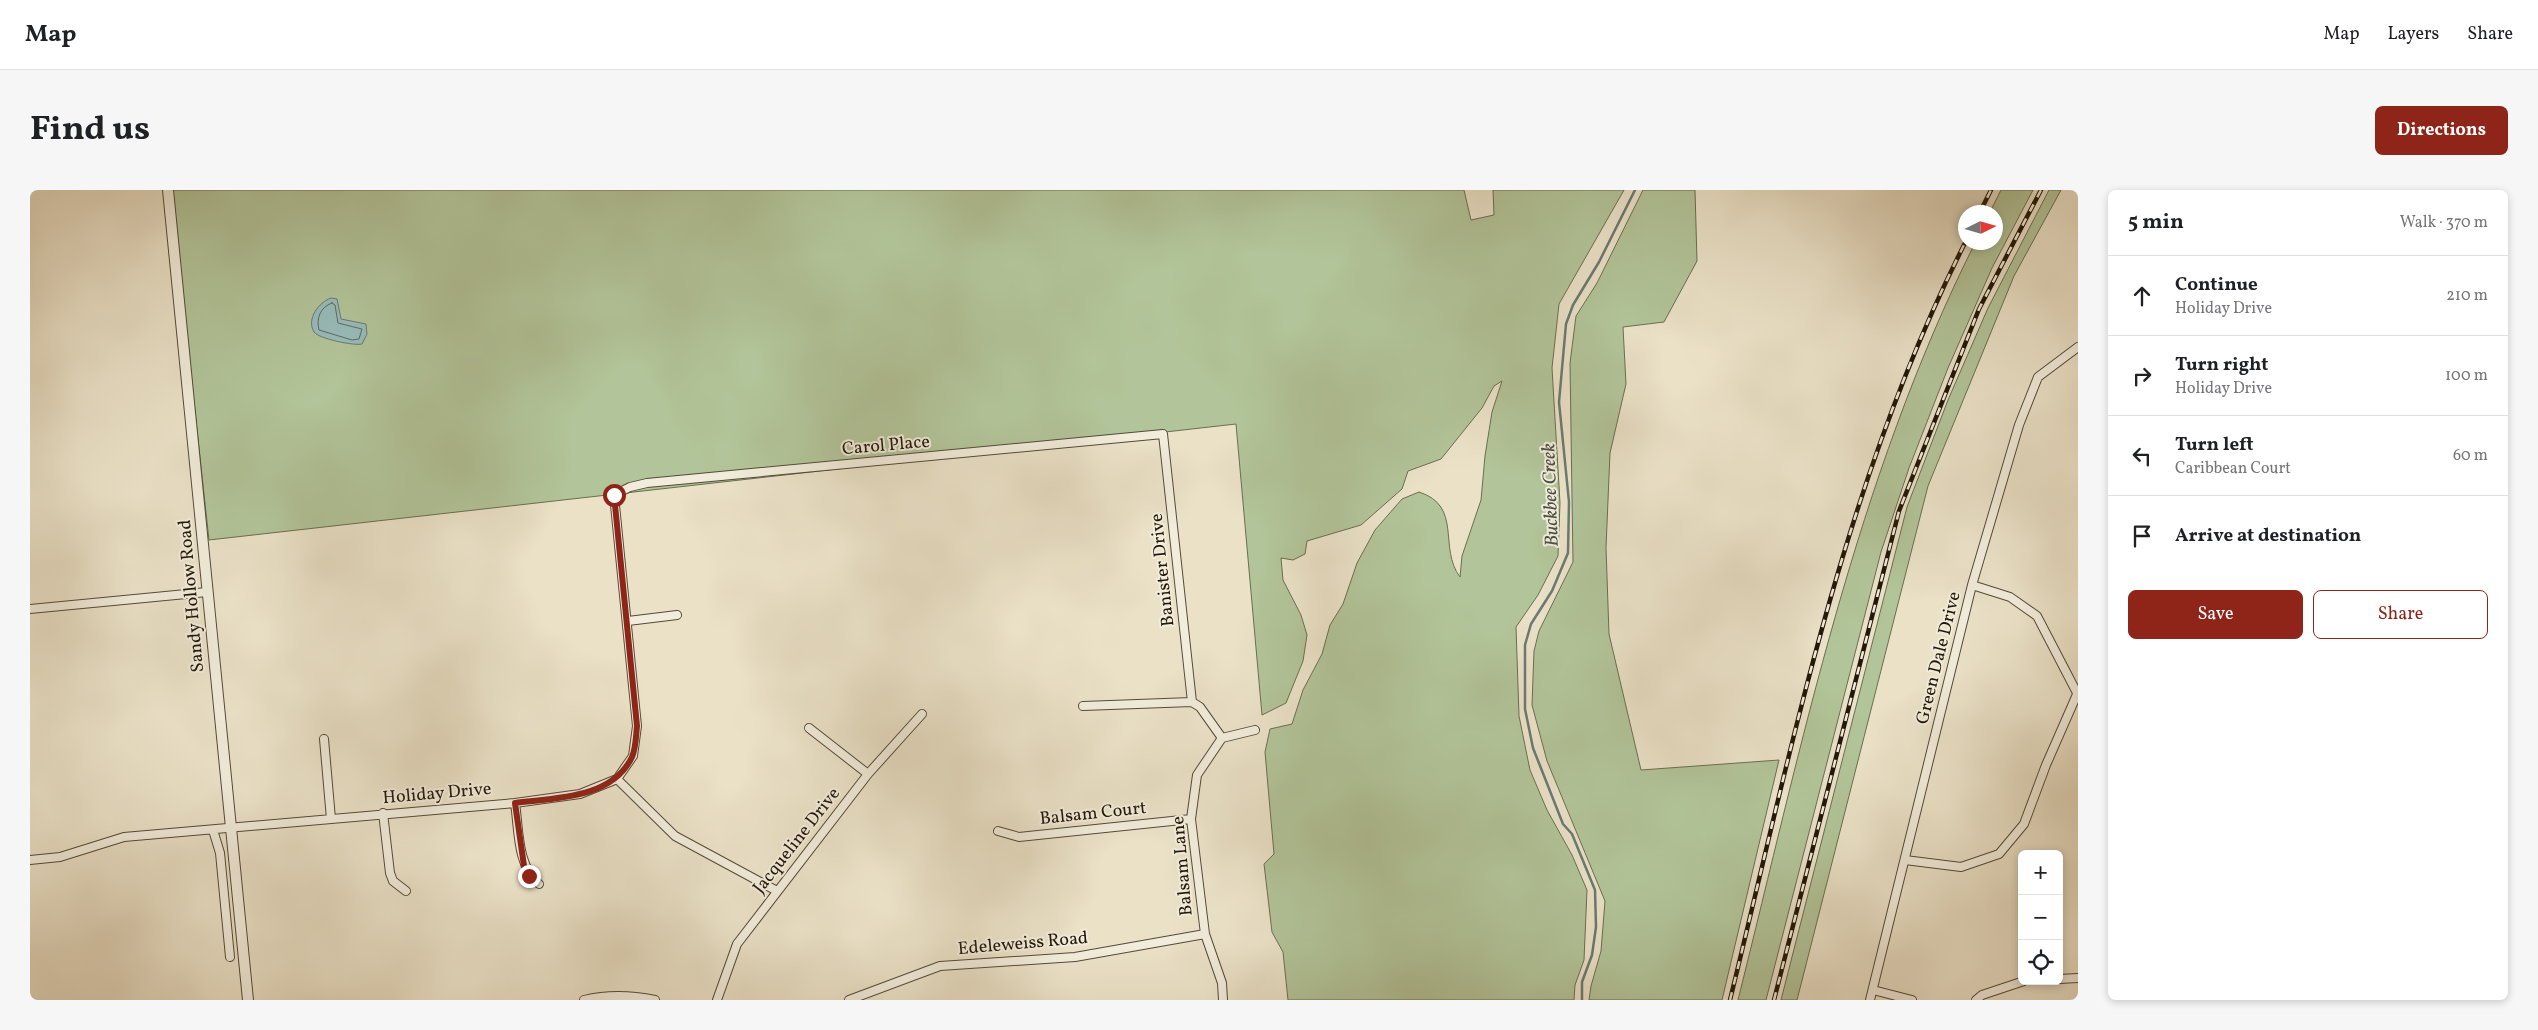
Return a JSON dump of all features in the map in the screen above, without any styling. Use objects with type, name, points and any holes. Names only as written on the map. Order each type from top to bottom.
[{"type":"street","name":"Sandy Hollow Road","points":[[168,190],[248,1000]]},
{"type":"street","name":"Green Dale Drive","points":[[1870,1000],[1972,584],[2019,425],[2038,377],[2078,347]]},
{"type":"street","name":"Carol Place","points":[[628,621],[614,495],[630,487],[1163,434]]},
{"type":"street","name":"Banister Drive","points":[[1163,434],[1192,702]]},
{"type":"street","points":[[1905,860],[1961,868],[2000,854],[2024,824],[2046,765],[2078,693],[2036,616],[2010,597],[1972,584]]},
{"type":"street","points":[[30,609],[207,592]]},
{"type":"street","points":[[677,615],[628,621],[637,726],[633,756],[617,778],[675,836],[777,891]]},
{"type":"street","points":[[1083,706],[1192,702],[1200,707],[1222,738],[1255,730]]},
{"type":"street","name":"Jacqueline Drive","points":[[717,1000],[736,944],[868,774],[922,714]]},
{"type":"street","points":[[809,728],[868,774]]},
{"type":"street","name":"Balsam Lane","points":[[1222,738],[1197,775],[1191,819],[1205,934],[1222,982],[1223,1000]]},
{"type":"street","points":[[324,739],[331,819]]},
{"type":"street","name":"Holiday Drive","points":[[30,860],[60,857],[124,837],[230,829],[382,813],[515,803],[580,794],[617,778]]},
{"type":"street","points":[[515,803],[524,866],[529,876],[539,884]]},
{"type":"street","points":[[382,813],[390,873],[393,881],[406,892]]},
{"type":"street","name":"Balsam Court","points":[[998,831],[1018,837],[1191,819]]},
{"type":"street","points":[[213,830],[220,853],[230,957]]},
{"type":"street","name":"Edeleweiss Road","points":[[848,1000],[940,966],[1075,957],[1205,934]]},
{"type":"street","points":[[2063,979],[2078,978]]},
{"type":"street","points":[[1976,1000],[1982,995],[2018,983]]},
{"type":"street","points":[[1873,990],[1912,1000]]},
{"type":"street","points":[[584,1000],[602,996],[633,995],[655,1000]]},
{"type":"green space","points":[[171,190],[1464,190],[1471,220],[1494,215],[1493,190],[1624,190],[1559,304],[1552,368],[1560,503],[1558,556],[1538,595],[1516,627],[1519,716],[1530,770],[1547,810],[1572,855],[1587,890],[1584,960],[1575,985],[1574,1000],[1288,1000],[1283,952],[1272,932],[1264,864],[1274,854],[1265,752],[1270,729],[1292,724],[1303,690],[1322,654],[1330,625],[1343,604],[1357,563],[1375,530],[1402,499],[1419,492],[1432,498],[1441,507],[1446,517],[1450,553],[1460,577],[1462,556],[1481,500],[1492,412],[1502,381],[1494,386],[1482,408],[1441,459],[1408,471],[1402,489],[1361,525],[1307,541],[1305,554],[1293,560],[1281,558],[1283,580],[1301,615],[1307,635],[1303,661],[1286,703],[1262,715],[1236,424],[209,540]]},
{"type":"green space","points":[[1643,190],[1695,190],[1697,261],[1664,322],[1623,327],[1626,384],[1610,453],[1606,548],[1609,634],[1641,770],[1779,760],[1722,1000],[1589,1000],[1601,951],[1605,901],[1547,761],[1532,705],[1534,651],[1539,631],[1573,562],[1570,363],[1576,316],[1597,283]]},
{"type":"green space","points":[[2001,190],[2033,190],[2003,247],[2003,205],[1994,205]]},
{"type":"green space","points":[[2049,190],[2061,190],[2014,276],[1928,486],[1797,1000],[1781,1000],[1907,507],[1948,400],[1988,308]]},
{"type":"green space","points":[[1972,250],[2001,250],[1948,368],[1909,468],[1881,552],[1766,1000],[1738,1000],[1785,807],[1836,614],[1865,519],[1897,425],[1933,333]]},
{"type":"water","points":[[331,298],[337,299],[341,319],[366,324],[367,334],[362,344],[337,341],[317,335],[314,332],[312,322],[315,312],[322,303]]},
{"type":"waterway","name":"Buckbee Creek","points":[[1582,1000],[1582,982],[1592,955],[1596,927],[1595,890],[1572,834],[1563,824],[1533,748],[1525,709],[1525,645],[1531,624],[1552,591],[1568,553],[1569,502],[1559,402],[1566,324],[1573,305],[1599,262],[1635,190]]},
{"type":"railway","points":[[1984,205],[1991,190]]},
{"type":"railway","points":[[1774,1000],[1899,511],[1979,309],[2041,190]]},
{"type":"railway","points":[[1730,1000],[1800,710],[1826,613],[1855,518],[1887,424],[1924,331],[1962,250]]},
{"type":"route","points":[[529,876],[524,866],[515,803],[580,794],[617,778],[633,756],[637,726],[614,495]]}]
